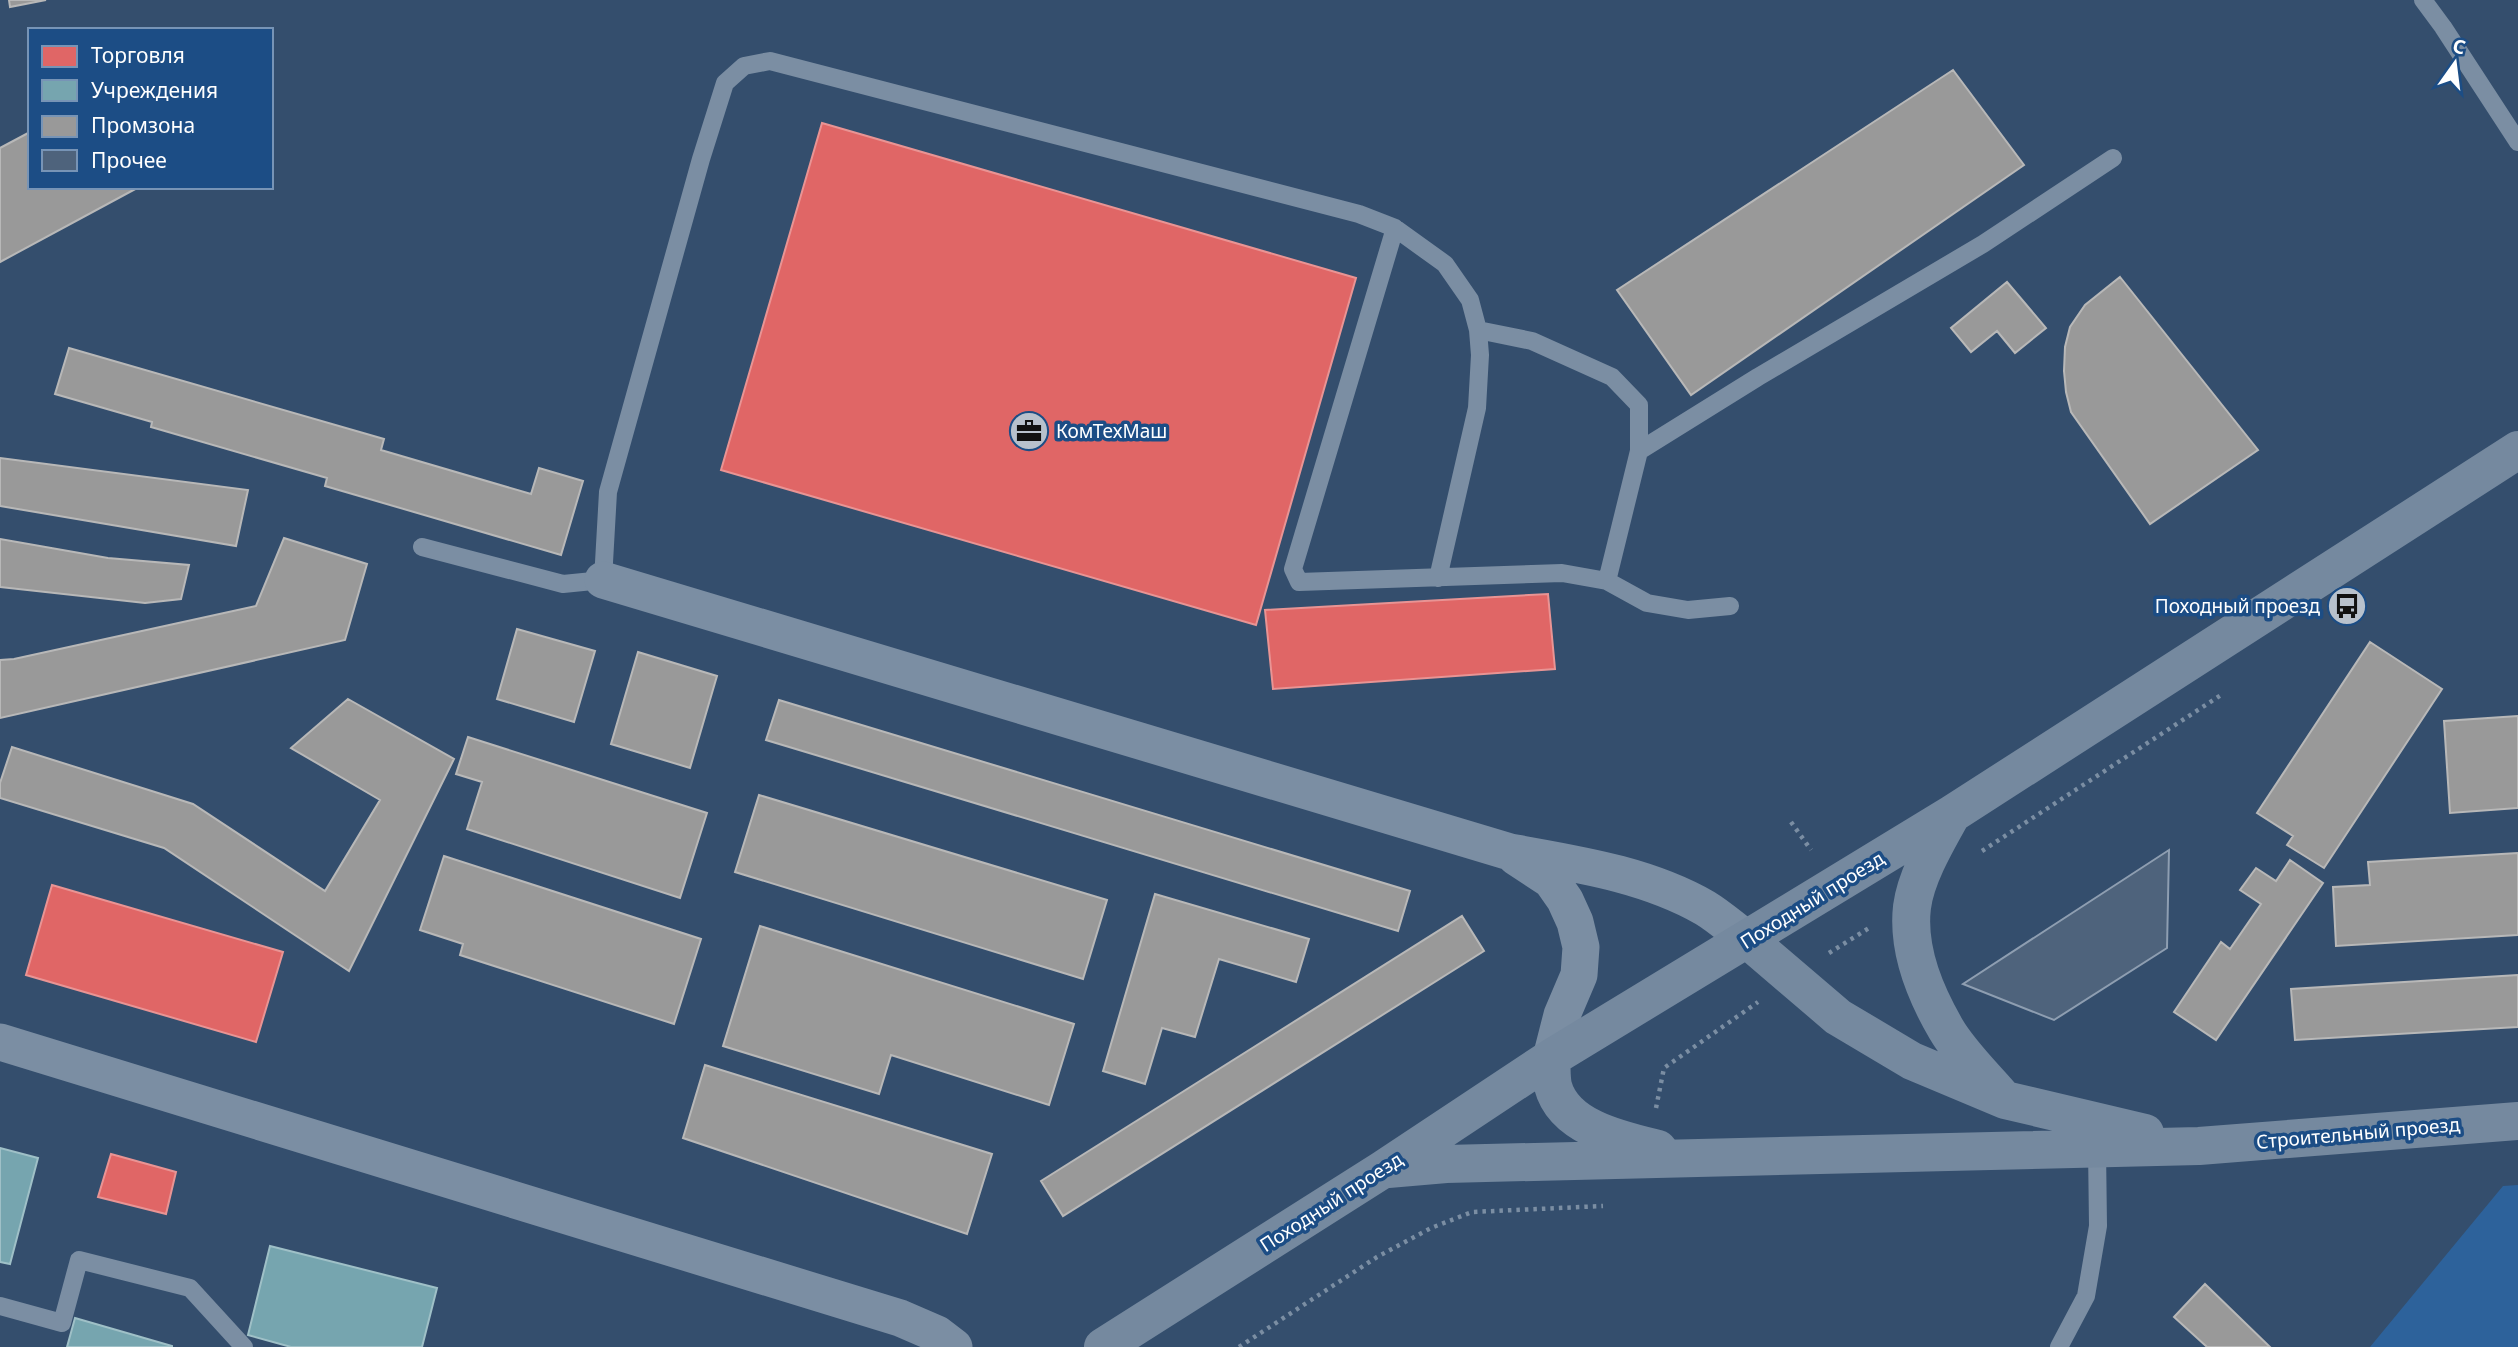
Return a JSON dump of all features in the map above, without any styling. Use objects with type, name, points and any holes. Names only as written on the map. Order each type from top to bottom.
[{"type":"street","name":"Походный проезд","points":[[1103,1347],[1382,1170],[1552,1058],[1952,814],[2518,450]]},
{"type":"street","points":[[604,580],[1510,852],[1601,870],[1651,884],[1705,908],[1748,940],[1838,1017],[1912,1061],[2005,1100],[2199,1146]]},
{"type":"street","points":[[1952,814],[1928,859],[1912,906],[1912,945],[1922,977],[1947,1031],[2005,1100]]},
{"type":"street","points":[[1510,852],[1550,880],[1565,900],[1575,922],[1581,947],[1579,975],[1562,1015],[1552,1058],[1553,1086],[1565,1108],[1592,1129],[1654,1148],[1698,1157]]},
{"type":"street","points":[[0,1042],[900,1318],[937,1334],[954,1347]]},
{"type":"street","name":"Строительный проезд","points":[[2199,1146],[2518,1121]]},
{"type":"street","points":[[1382,1170],[1446,1164],[2199,1146]]},
{"type":"lane","points":[[2423,0],[2518,142]]},
{"type":"lane","points":[[422,547],[563,584],[604,580],[608,492],[701,159],[725,83],[744,65],[770,61],[1359,215],[1395,228],[1445,264],[1469,300],[1478,330],[1480,355],[1477,408],[1438,578]]},
{"type":"lane","points":[[1639,451],[1983,244],[2113,158]]},
{"type":"lane","points":[[1395,228],[1293,569],[1299,582],[1562,573],[1606,581],[1647,603],[1688,610],[1730,606]]},
{"type":"lane","points":[[1478,330],[1532,341],[1612,377],[1639,405],[1639,451],[1606,581]]},
{"type":"lane","points":[[2059,1347],[2086,1296],[2098,1226],[2097,1148]]},
{"type":"lane","points":[[0,1306],[62,1323],[79,1260],[190,1288],[244,1347]]},
{"type":"path","points":[[1980,852],[2222,694]]},
{"type":"path","points":[[1791,822],[1816,859]]},
{"type":"path","points":[[1655,1111],[1664,1068],[1865,929],[1912,906]]},
{"type":"path","points":[[1239,1347],[1377,1258],[1431,1228],[1472,1212],[1616,1205]]},
{"type":"shaded area","points":[[2518,1185],[2518,1347],[2370,1347],[2503,1186]]},
{"type":"building: Торговля","points":[[822,123],[1356,278],[1256,625],[721,470]]},
{"type":"building: Торговля","points":[[1548,594],[1555,669],[1273,689],[1265,610]]},
{"type":"building: Торговля","points":[[52,885],[283,952],[256,1042],[26,975]]},
{"type":"building: Торговля","points":[[111,1154],[176,1172],[166,1214],[98,1197]]},
{"type":"building: Учреждения","points":[[0,1148],[38,1158],[10,1264],[0,1262]]},
{"type":"building: Учреждения","points":[[270,1246],[437,1288],[422,1347],[291,1347],[248,1335]]},
{"type":"building: Учреждения","points":[[75,1318],[172,1346],[172,1347],[67,1347]]},
{"type":"building: Промзона","points":[[9,0],[46,0],[10,7]]},
{"type":"building: Промзона","points":[[1953,70],[2024,165],[1691,395],[1617,290]]},
{"type":"building: Промзона","points":[[28,133],[28,189],[135,189],[0,262],[0,148]]},
{"type":"building: Промзона","points":[[2120,277],[2258,450],[2150,524],[2071,412],[2066,392],[2065,347],[2070,327],[2085,305]]},
{"type":"building: Промзона","points":[[2007,282],[2046,328],[2015,353],[1997,331],[1971,352],[1951,328]]},
{"type":"building: Промзона","points":[[69,348],[384,439],[381,450],[531,494],[539,468],[583,481],[561,555],[325,486],[327,478],[151,427],[152,422],[55,394]]},
{"type":"building: Промзона","points":[[0,458],[248,490],[236,546],[0,506]]},
{"type":"building: Промзона","points":[[284,538],[367,564],[345,640],[0,718],[0,660],[256,606]]},
{"type":"building: Промзона","points":[[0,539],[108,558],[189,565],[181,599],[145,603],[0,587]]},
{"type":"building: Промзона","points":[[517,629],[595,651],[574,722],[497,699]]},
{"type":"building: Промзона","points":[[2370,642],[2442,689],[2324,868],[2287,845],[2293,836],[2257,813]]},
{"type":"building: Промзона","points":[[638,652],[717,676],[690,768],[611,744]]},
{"type":"building: Промзона","points":[[348,699],[454,759],[349,971],[164,848],[0,798],[0,783],[12,747],[193,804],[325,891],[380,800],[291,748]]},
{"type":"building: Промзона","points":[[779,700],[1410,891],[1398,931],[766,740]]},
{"type":"building: Промзона","points":[[2518,716],[2518,808],[2450,813],[2444,721]]},
{"type":"building: Промзона","points":[[468,737],[707,813],[680,898],[467,829],[482,782],[456,774]]},
{"type":"building: Промзона","points":[[759,795],[1107,900],[1083,979],[735,872]]},
{"type":"building: Промзона","points":[[2518,853],[2518,935],[2336,946],[2333,887],[2370,885],[2368,862]]},
{"type":"building: Промзона","points":[[444,856],[701,939],[674,1024],[460,955],[463,944],[420,930]]},
{"type":"building: Промзона","points":[[2290,860],[2323,883],[2216,1040],[2174,1012],[2221,942],[2230,949],[2261,904],[2240,890],[2256,868],[2276,881]]},
{"type":"building: Промзона","points":[[1155,894],[1309,939],[1296,982],[1219,959],[1195,1037],[1162,1028],[1145,1084],[1103,1071]]},
{"type":"building: Промзона","points":[[1462,916],[1484,951],[1063,1216],[1041,1181]]},
{"type":"building: Промзона","points":[[760,926],[1074,1024],[1049,1105],[891,1055],[879,1094],[723,1046]]},
{"type":"building: Промзона","points":[[2518,975],[2518,1027],[2295,1040],[2291,989]]},
{"type":"building: Промзона","points":[[705,1065],[992,1154],[967,1234],[683,1138]]},
{"type":"building: Промзона","points":[[2205,1284],[2270,1347],[2207,1347],[2174,1317]]},
{"type":"building: Прочее","points":[[2169,850],[2167,948],[2054,1020],[1963,984]]},
{"type":"place","name":"КомТехМаш","points":[[1029,431]]},
{"type":"place","name":"Походный проезд","points":[[2347,606]]}]
